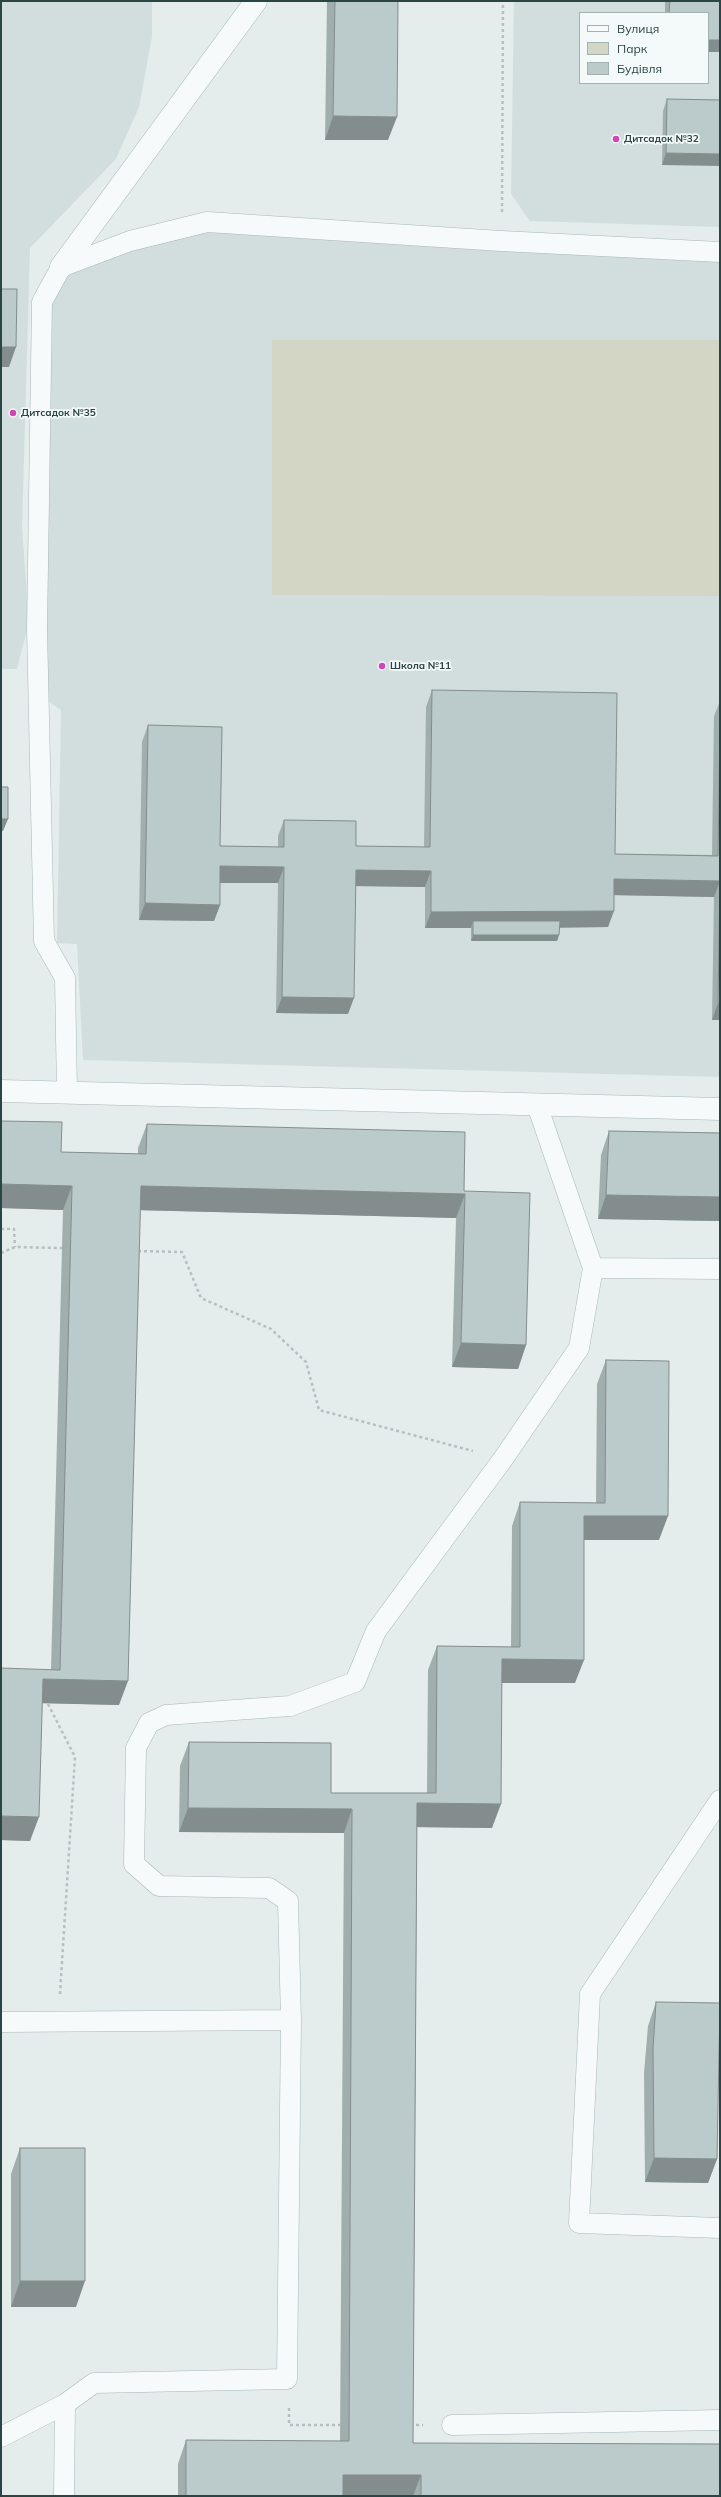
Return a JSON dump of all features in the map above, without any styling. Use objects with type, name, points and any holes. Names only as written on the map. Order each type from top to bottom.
[{"type":"street","points":[[61,267],[256,1]]},
{"type":"street","points":[[1,1091],[720,1109]]},
{"type":"lane","points":[[67,1093],[65,978],[44,941],[38,629],[42,302],[61,267],[130,241],[206,222],[501,241],[720,252]]},
{"type":"lane","points":[[1,2437],[65,2404],[94,2383],[287,2379],[291,2020],[288,1901],[270,1888],[159,1886],[134,1864],[136,1748],[149,1723],[166,1715],[290,1706],[355,1682],[376,1631],[503,1460],[579,1348],[593,1268],[537,1105]]},
{"type":"lane","points":[[593,1268],[720,1269]]},
{"type":"lane","points":[[720,1800],[590,1994],[579,2223],[720,2228]]},
{"type":"lane","points":[[1,2022],[291,2020]]},
{"type":"lane","points":[[64,2496],[65,2404]]},
{"type":"lane","points":[[452,2425],[720,2420]]},
{"type":"path","points":[[501,241],[503,1]]},
{"type":"path","points":[[1,1229],[14,1230],[15,1247]]},
{"type":"path","points":[[1,1253],[15,1247],[62,1248]]},
{"type":"path","points":[[131,1250],[182,1252],[201,1298],[271,1329],[306,1362],[319,1410],[503,1460]]},
{"type":"path","points":[[48,1704],[75,1757],[58,2022]]},
{"type":"path","points":[[287,2379],[289,2425],[340,2425]]},
{"type":"shaded area","name":"Дитсадок №35","points":[[1,1],[152,1],[152,37],[139,107],[116,159],[30,248],[22,528],[29,622],[17,669],[1,669]]},
{"type":"shaded area","name":"Дитсадок №32","points":[[514,1],[720,1],[720,227],[530,221],[511,194]]},
{"type":"shaded area","name":"Школа №11","points":[[204,228],[720,253],[720,1077],[83,1060],[77,944],[57,943],[61,710],[48,701],[40,631],[46,302],[63,269]]},
{"type":"green space","points":[[272,340],[719,340],[719,596],[272,595]]},
{"type":"building","points":[[335,1],[398,1],[397,117],[333,116]]},
{"type":"building","points":[[670,1],[720,1],[720,40],[709,40],[709,12],[669,12]]},
{"type":"building","points":[[667,99],[720,100],[720,154],[666,153]]},
{"type":"building","points":[[1,289],[17,289],[16,347],[1,347]]},
{"type":"building","points":[[432,690],[617,693],[615,854],[718,856],[720,728],[720,881],[614,879],[614,911],[431,912],[431,871],[356,870],[354,998],[282,997],[284,867],[220,866],[220,905],[145,903],[148,725],[222,727],[220,846],[284,847],[284,820],[356,821],[356,846],[430,847]]},
{"type":"building","points":[[1,787],[8,787],[8,819],[1,819]]},
{"type":"building","points":[[720,881],[720,1003],[718,1003]]},
{"type":"building","points":[[473,921],[560,921],[559,935],[473,935]]},
{"type":"building","points":[[1,1121],[62,1122],[61,1152],[146,1154],[147,1124],[465,1132],[464,1191],[530,1193],[526,1345],[461,1343],[465,1194],[141,1186],[128,1681],[43,1679],[39,1817],[1,1816],[1,1668],[60,1670],[72,1186],[1,1184]]},
{"type":"building","points":[[609,1131],[720,1133],[720,1197],[606,1195]]},
{"type":"building","points":[[606,1360],[669,1361],[668,1516],[584,1516],[584,1660],[502,1659],[501,1804],[417,1803],[413,2443],[720,2444],[720,2496],[421,2496],[421,2475],[343,2475],[343,2496],[186,2496],[186,2440],[349,2441],[352,1809],[188,1808],[189,1742],[331,1743],[331,1793],[436,1793],[437,1646],[520,1647],[520,1502],[605,1503]]},
{"type":"building","points":[[656,2002],[720,2003],[717,2159],[654,2158],[653,2049]]},
{"type":"building","points":[[20,2148],[85,2148],[85,2281],[20,2281]]},
{"type":"place","name":"Дитсадок №32","points":[[616,139]]},
{"type":"place","name":"Дитсадок №35","points":[[13,413]]},
{"type":"place","name":"Школа №11","points":[[382,666]]}]
